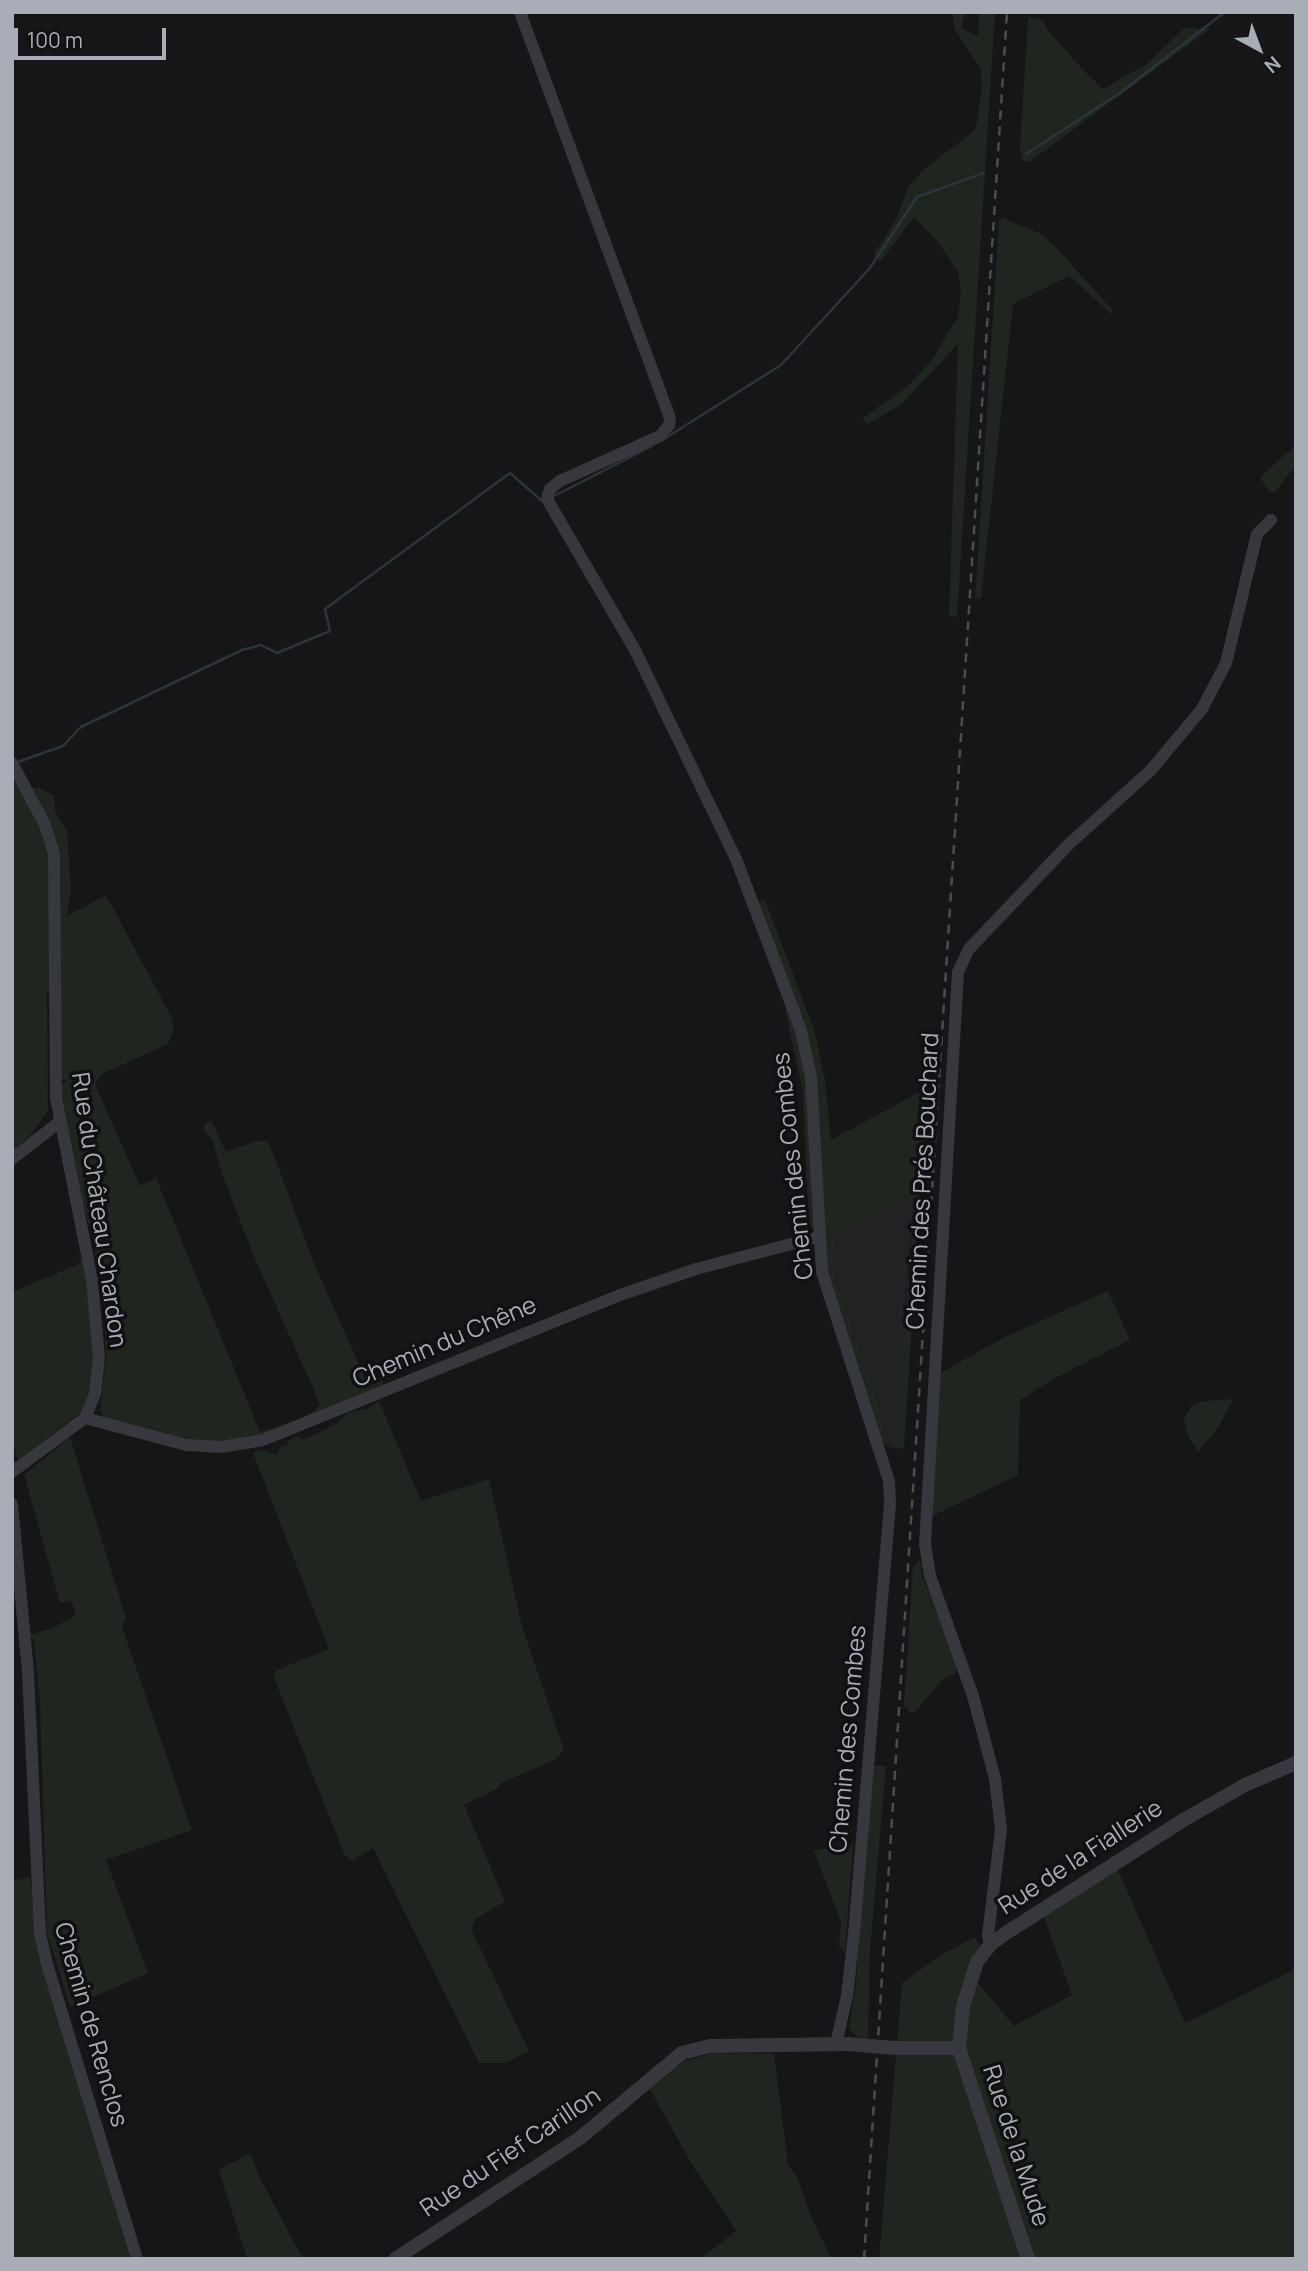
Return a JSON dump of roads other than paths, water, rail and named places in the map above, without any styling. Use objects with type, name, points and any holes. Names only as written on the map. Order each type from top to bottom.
[{"type":"street","name":"Chemin des Combes","points":[[520,12],[670,418],[669,425],[660,436],[567,477],[548,499],[635,650],[736,859],[801,1031],[811,1077],[822,1272],[886,1468],[890,1491],[854,1934],[842,2044]]},
{"type":"street","name":"Chemin des Prés Bouchard","points":[[990,1945],[988,1935],[1001,1829],[995,1779],[974,1696],[930,1576],[925,1544],[958,972],[969,948],[1068,845],[1151,770],[1202,709],[1226,663],[1257,534],[1271,520]]},
{"type":"street","name":"Rue du Château Chardon","points":[[14,765],[45,825],[54,855],[55,1083],[58,1123],[92,1280],[97,1320],[98,1383],[85,1418]]},
{"type":"street","points":[[12,1158],[58,1123]]},
{"type":"street","name":"Chemin du Chêne","points":[[85,1418],[186,1445],[221,1447],[264,1440],[620,1295],[696,1269],[818,1237]]},
{"type":"street","points":[[12,1472],[85,1418]]},
{"type":"street","name":"Chemin de Renclos","points":[[12,1504],[28,1672],[40,1933],[47,1964],[137,2259]]},
{"type":"street","name":"Rue de la Fiallerie","points":[[959,2048],[960,2021],[972,1973],[990,1945],[1210,1803],[1296,1763]]},
{"type":"street","name":"Rue du Fief Carillon","points":[[395,2259],[580,2138],[681,2053],[710,2046],[842,2044],[895,2048],[959,2048]]},
{"type":"street","name":"Rue de la Mude","points":[[959,2048],[1028,2259]]},
{"type":"waterway","points":[[1026,154],[1120,93],[1225,12]]},
{"type":"waterway","points":[[664,439],[781,365],[869,269],[917,197],[984,173]]},
{"type":"waterway","points":[[552,497],[652,446]]},
{"type":"waterway","points":[[15,763],[63,746],[81,727],[242,650],[261,645],[277,653],[330,631],[325,609],[510,473],[542,501]]},
{"type":"railway","points":[[864,2259],[1007,12]]}]
